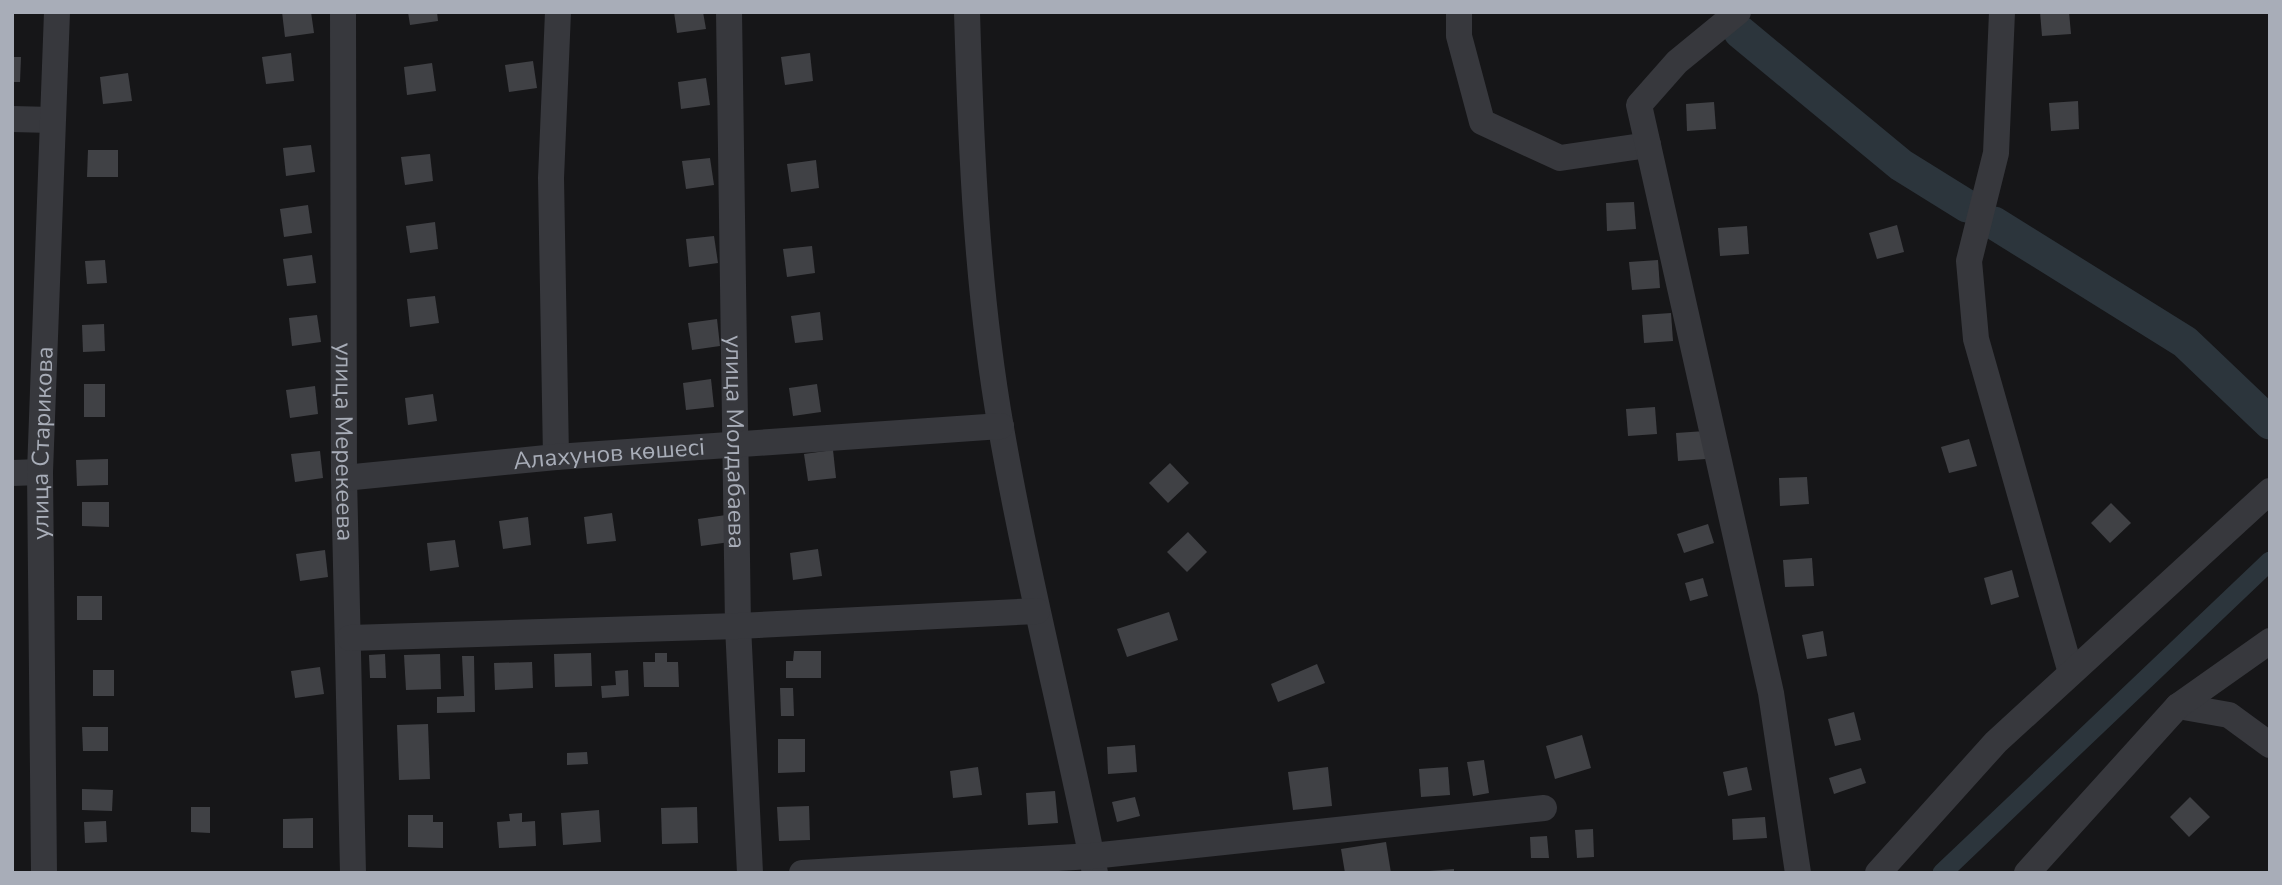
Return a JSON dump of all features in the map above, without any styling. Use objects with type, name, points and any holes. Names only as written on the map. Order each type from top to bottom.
[{"type":"street","name":"улица Старикова","points":[[44,873],[40,472],[57,12]]},
{"type":"street","name":"улица Мерекеева","points":[[343,12],[344,478],[354,873]]},
{"type":"street","points":[[556,457],[551,178],[558,12]]},
{"type":"street","name":"улица Молдабаева","points":[[729,12],[738,626],[750,873]]},
{"type":"street","points":[[967,12],[972,189],[1001,426],[1037,611],[1094,864]]},
{"type":"street","points":[[1459,12],[1459,36],[1482,122],[1560,158],[1648,145]]},
{"type":"street","points":[[1738,12],[1677,62],[1639,105],[1771,693],[1798,873]]},
{"type":"street","points":[[2003,12],[1996,153],[1969,261],[1976,339],[2071,673]]},
{"type":"street","points":[[12,119],[52,120]]},
{"type":"street","name":"Алахунов көшесі","points":[[344,478],[556,457],[1001,426]]},
{"type":"street","points":[[12,473],[40,472]]},
{"type":"street","points":[[1878,873],[1996,742],[2270,491]]},
{"type":"street","points":[[350,638],[738,626],[1037,611]]},
{"type":"street","points":[[2027,873],[2178,706],[2270,641]]},
{"type":"street","points":[[2178,706],[2229,715],[2270,745]]},
{"type":"street","points":[[803,873],[1094,864],[1544,808]]},
{"type":"building","points":[[282,12],[311,12],[314,33],[285,37]]},
{"type":"building","points":[[408,12],[437,12],[438,21],[410,25]]},
{"type":"building","points":[[674,12],[703,12],[706,29],[677,33]]},
{"type":"building","points":[[2040,12],[2069,12],[2071,34],[2042,36]]},
{"type":"building","points":[[291,53],[294,81],[266,84],[262,57]]},
{"type":"building","points":[[810,53],[813,81],[785,85],[781,57]]},
{"type":"building","points":[[12,57],[21,57],[20,82],[12,82]]},
{"type":"building","points":[[533,61],[537,88],[509,92],[505,65]]},
{"type":"building","points":[[432,63],[436,91],[407,95],[404,67]]},
{"type":"building","points":[[128,73],[132,101],[103,104],[100,77]]},
{"type":"building","points":[[706,78],[710,105],[681,109],[678,82]]},
{"type":"building","points":[[2078,101],[2079,129],[2051,131],[2049,103]]},
{"type":"building","points":[[1714,102],[1716,129],[1687,131],[1686,104]]},
{"type":"building","points":[[311,145],[315,172],[286,176],[283,148]]},
{"type":"building","points":[[88,150],[118,150],[118,177],[87,177]]},
{"type":"building","points":[[430,154],[433,181],[405,185],[401,157]]},
{"type":"building","points":[[710,158],[714,185],[686,189],[682,161]]},
{"type":"building","points":[[816,160],[819,188],[791,192],[787,164]]},
{"type":"building","points":[[1634,202],[1636,229],[1607,231],[1606,203]]},
{"type":"building","points":[[308,205],[312,233],[284,237],[280,209]]},
{"type":"building","points":[[435,222],[438,249],[410,253],[406,226]]},
{"type":"building","points":[[1897,225],[1904,252],[1877,259],[1869,233]]},
{"type":"building","points":[[1747,226],[1749,254],[1720,256],[1718,228]]},
{"type":"building","points":[[714,236],[718,263],[689,267],[686,239]]},
{"type":"building","points":[[812,246],[815,273],[787,277],[783,249]]},
{"type":"building","points":[[312,255],[316,283],[287,286],[283,259]]},
{"type":"building","points":[[105,260],[107,283],[87,284],[85,261]]},
{"type":"building","points":[[1658,260],[1660,288],[1632,290],[1629,262]]},
{"type":"building","points":[[435,296],[439,323],[410,327],[407,299]]},
{"type":"building","points":[[820,312],[823,340],[795,343],[791,316]]},
{"type":"building","points":[[1671,313],[1673,341],[1644,343],[1642,315]]},
{"type":"building","points":[[317,315],[321,342],[292,346],[289,318]]},
{"type":"building","points":[[717,319],[720,346],[692,350],[688,323]]},
{"type":"building","points":[[104,324],[105,351],[83,352],[82,325]]},
{"type":"building","points":[[711,379],[714,407],[686,410],[683,383]]},
{"type":"building","points":[[84,384],[105,384],[105,417],[84,417]]},
{"type":"building","points":[[817,384],[821,412],[793,416],[789,388]]},
{"type":"building","points":[[315,386],[318,414],[290,418],[286,390]]},
{"type":"building","points":[[433,394],[437,421],[408,425],[405,398]]},
{"type":"building","points":[[1655,407],[1657,434],[1628,436],[1626,409]]},
{"type":"building","points":[[1705,431],[1706,459],[1678,461],[1676,433]]},
{"type":"building","points":[[1969,439],[1977,466],[1949,473],[1941,447]]},
{"type":"building","points":[[833,450],[836,478],[808,481],[804,454]]},
{"type":"building","points":[[320,451],[323,478],[295,482],[291,454]]},
{"type":"building","points":[[108,459],[108,485],[77,486],[76,460]]},
{"type":"building","points":[[1170,463],[1189,483],[1168,503],[1149,483]]},
{"type":"building","points":[[1807,477],[1809,504],[1780,506],[1779,478]]},
{"type":"building","points":[[82,502],[109,502],[109,527],[82,526]]},
{"type":"building","points":[[2111,503],[2131,523],[2110,543],[2091,523]]},
{"type":"building","points":[[612,513],[616,541],[587,544],[584,517]]},
{"type":"building","points":[[726,515],[730,542],[701,546],[698,519]]},
{"type":"building","points":[[528,517],[531,545],[503,549],[499,521]]},
{"type":"building","points":[[1708,524],[1714,543],[1684,553],[1677,534]]},
{"type":"building","points":[[1188,532],[1207,552],[1187,572],[1167,552]]},
{"type":"building","points":[[455,540],[459,567],[430,571],[427,543]]},
{"type":"building","points":[[818,549],[822,576],[793,580],[790,553]]},
{"type":"building","points":[[325,550],[328,577],[300,581],[296,554]]},
{"type":"building","points":[[1812,558],[1814,586],[1785,587],[1783,560]]},
{"type":"building","points":[[2012,570],[2019,597],[1991,605],[1984,578]]},
{"type":"building","points":[[1703,578],[1708,596],[1690,601],[1685,583]]},
{"type":"building","points":[[77,596],[102,596],[102,620],[77,620]]},
{"type":"building","points":[[1169,612],[1178,640],[1127,657],[1117,629]]},
{"type":"building","points":[[1823,631],[1827,656],[1807,659],[1802,635]]},
{"type":"building","points":[[794,651],[821,651],[821,678],[786,678],[786,661],[793,661]]},
{"type":"building","points":[[591,653],[592,686],[555,687],[554,654]]},
{"type":"building","points":[[655,653],[667,653],[667,662],[678,662],[679,687],[644,687],[643,662],[655,662]]},
{"type":"building","points":[[385,654],[386,678],[370,678],[369,655]]},
{"type":"building","points":[[440,654],[441,689],[406,690],[404,655]]},
{"type":"building","points":[[462,656],[474,656],[475,712],[437,713],[437,697],[464,696]]},
{"type":"building","points":[[532,662],[533,688],[495,690],[494,663]]},
{"type":"building","points":[[1317,664],[1325,683],[1278,702],[1271,684]]},
{"type":"building","points":[[320,667],[324,694],[295,698],[291,671]]},
{"type":"building","points":[[93,670],[114,670],[114,696],[93,696]]},
{"type":"building","points":[[628,670],[629,696],[602,698],[601,686],[616,685],[615,671]]},
{"type":"building","points":[[780,688],[793,688],[794,716],[781,716]]},
{"type":"building","points":[[1854,712],[1861,740],[1835,746],[1828,719]]},
{"type":"building","points":[[428,724],[430,779],[399,780],[397,725]]},
{"type":"building","points":[[82,727],[108,727],[108,751],[83,751]]},
{"type":"building","points":[[1582,735],[1591,768],[1555,779],[1546,746]]},
{"type":"building","points":[[778,739],[805,739],[805,772],[778,773]]},
{"type":"building","points":[[1135,745],[1137,772],[1108,774],[1107,747]]},
{"type":"building","points":[[587,752],[588,764],[567,765],[567,753]]},
{"type":"building","points":[[1484,760],[1489,793],[1473,796],[1467,762]]},
{"type":"building","points":[[978,767],[982,795],[953,798],[950,771]]},
{"type":"building","points":[[1328,767],[1332,806],[1293,810],[1288,772]]},
{"type":"building","points":[[1448,767],[1450,795],[1421,797],[1419,769]]},
{"type":"building","points":[[1747,767],[1752,790],[1728,796],[1723,772]]},
{"type":"building","points":[[1861,768],[1866,783],[1834,794],[1829,778]]},
{"type":"building","points":[[82,789],[113,790],[112,811],[82,810]]},
{"type":"building","points":[[1055,791],[1058,823],[1028,825],[1026,793]]},
{"type":"building","points":[[1135,797],[1140,816],[1117,822],[1112,802]]},
{"type":"building","points":[[2190,797],[2210,817],[2189,837],[2170,817]]},
{"type":"building","points":[[809,806],[810,840],[779,841],[777,807]]},
{"type":"building","points":[[191,807],[210,807],[210,833],[191,832]]},
{"type":"building","points":[[697,807],[698,843],[662,844],[661,808]]},
{"type":"building","points":[[599,810],[601,842],[563,845],[561,813]]},
{"type":"building","points":[[522,813],[522,822],[535,821],[536,846],[499,848],[497,822],[510,821],[509,814]]},
{"type":"building","points":[[408,815],[433,815],[433,822],[443,822],[443,848],[408,847]]},
{"type":"building","points":[[1765,817],[1767,838],[1733,840],[1732,819]]},
{"type":"building","points":[[313,818],[313,848],[283,848],[283,819]]},
{"type":"building","points":[[106,821],[107,842],[85,843],[84,822]]},
{"type":"building","points":[[1593,829],[1594,857],[1577,858],[1575,830]]},
{"type":"building","points":[[1547,836],[1549,858],[1531,858],[1530,837]]},
{"type":"building","points":[[1386,842],[1391,873],[1345,873],[1341,849]]},
{"type":"building","points":[[1454,869],[1454,873],[1429,871]]},
{"type":"waterway","points":[[1740,32],[1901,165],[1967,206]]},
{"type":"waterway","points":[[1994,223],[2185,342],[2270,423]]},
{"type":"waterway","points":[[1942,873],[2270,561]]}]
